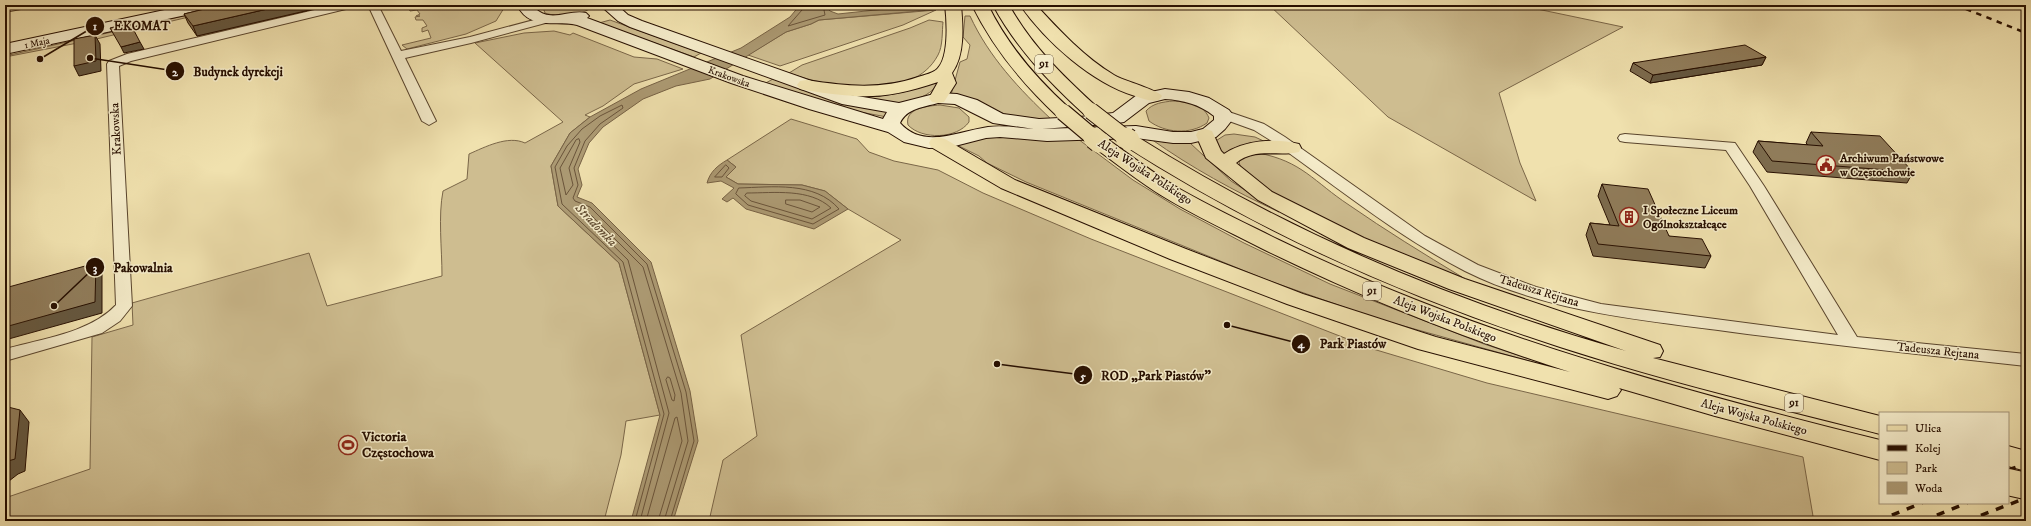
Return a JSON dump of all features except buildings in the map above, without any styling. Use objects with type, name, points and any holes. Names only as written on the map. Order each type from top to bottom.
[{"type":"main road","name":"1 Maja","points":[[5,49],[209,5]]},
{"type":"main road","points":[[530,9],[549,19],[568,18],[588,14],[604,5]]},
{"type":"main road","name":"Krakowska","points":[[608,5],[623,18],[636,24],[758,69],[848,100],[901,109]]},
{"type":"main road","points":[[1030,7],[1062,44],[1088,66],[1122,87],[1153,96]]},
{"type":"main road","name":"Aleja Wojska Polskiego","points":[[1002,8],[1024,41],[1049,70],[1091,111],[1129,140],[1178,173],[1258,217],[1308,241],[1414,287],[1525,328],[1707,381],[1879,441]]},
{"type":"main road","name":"Aleja Wojska Polskiego","points":[[982,9],[1005,51],[1023,73],[1063,112],[1099,142],[1173,193],[1328,273],[1503,342],[1548,357],[1667,393],[1879,441]]},
{"type":"main road","points":[[806,85],[852,92],[876,93],[911,86],[943,73],[949,64],[953,45],[954,11]]},
{"type":"main road","name":"Krakowska","points":[[568,18],[593,25],[737,80],[810,105],[894,128],[904,136],[915,140],[938,143],[950,142],[992,132],[1048,135],[1134,132],[1179,138],[1216,125]]},
{"type":"main road","points":[[938,98],[947,83],[943,73]]},
{"type":"main road","points":[[894,128],[891,124],[891,120],[901,109],[922,100],[938,98],[957,99],[971,104],[987,114],[999,119],[1039,124],[1118,118],[1143,100],[1153,96],[1165,94],[1193,97],[1210,104],[1216,125],[1213,154],[1265,196],[1356,243],[1458,284],[1652,352],[1707,381]]},
{"type":"main road","points":[[938,143],[990,174],[1027,192],[1178,254],[1343,316],[1434,345],[1606,390],[1667,393]]},
{"type":"main road","points":[[1224,164],[1233,155],[1242,150],[1255,148],[1292,148]]},
{"type":"main road","points":[[2009,456],[2026,461]]},
{"type":"main road","points":[[2009,482],[2026,486]]},
{"type":"street","points":[[5,9],[27,5]]},
{"type":"street","name":"Krakowska","points":[[5,355],[96,329],[114,317],[124,306],[113,64],[127,58],[350,5]]},
{"type":"street","points":[[372,5],[429,121]]},
{"type":"street","points":[[471,40],[530,9]]},
{"type":"street","points":[[397,56],[471,40],[549,19]]},
{"type":"street","name":"Tadeusza Rejtana","points":[[1216,125],[1254,134],[1267,134],[1292,148],[1420,240],[1472,268],[1530,291],[1601,309],[1851,342],[2026,360]]},
{"type":"street","points":[[1625,138],[1730,146],[1757,186],[1851,342]]},
{"type":"green space","points":[[232,5],[239,5],[88,41],[5,57],[5,56]]},
{"type":"green space","points":[[407,5],[503,5],[504,8],[496,21],[466,34],[407,49],[402,45],[431,38],[428,30],[422,32],[422,28],[427,26],[423,20],[416,20],[415,17],[420,16],[416,16],[420,14],[417,10],[410,11]]},
{"type":"green space","points":[[542,5],[595,5],[584,12],[564,16],[545,13]]},
{"type":"green space","points":[[1269,5],[1518,5],[1623,27],[1499,93],[1520,163],[1536,201],[1388,117]]},
{"type":"green space","points":[[936,10],[903,25],[780,66],[748,55],[786,32],[819,20]]},
{"type":"green space","points":[[965,16],[970,16],[986,45],[1006,72],[1052,120],[1013,117],[951,95],[960,62],[967,59],[970,45],[963,37]]},
{"type":"green space","points":[[610,20],[701,53],[694,57],[599,23]]},
{"type":"green space","points":[[929,20],[943,22],[940,51],[926,70],[910,80],[891,86],[870,88],[848,87],[806,79],[789,73],[802,65]]},
{"type":"green space","name":"Victoria Częstochowa","points":[[554,31],[570,35],[573,33],[634,57],[657,59],[683,69],[634,84],[603,106],[585,115],[590,117],[570,133],[551,166],[558,206],[619,263],[660,415],[626,421],[621,455],[604,521],[5,521],[5,498],[90,469],[92,337],[133,325],[132,303],[309,253],[327,306],[442,276],[440,222],[443,191],[467,179],[469,154],[489,145],[504,141],[511,140],[525,143],[563,122],[475,43],[524,33]]},
{"type":"green space","points":[[941,76],[938,84],[933,90],[926,95],[910,101],[901,103],[884,103],[850,97],[886,95],[909,91]]},
{"type":"green space","points":[[773,79],[800,88],[888,111],[887,117],[844,109],[764,84]]},
{"type":"green space","points":[[1173,101],[1199,106],[1209,118],[1207,123],[1193,129],[1178,131],[1162,128],[1149,121],[1146,111],[1149,108],[1158,103]]},
{"type":"green space","points":[[940,105],[959,108],[969,117],[969,122],[964,128],[956,132],[939,136],[922,133],[914,130],[908,125],[908,119],[913,111],[924,107]]},
{"type":"green space","points":[[791,119],[857,139],[869,152],[894,161],[938,170],[983,193],[1091,239],[1373,349],[1487,383],[1803,457],[1813,516],[1798,521],[709,521],[723,460],[757,436],[741,335],[901,240],[848,209],[825,191],[802,185],[738,184],[726,177],[736,167],[727,160]]},
{"type":"green space","points":[[1234,134],[1255,137],[1270,144],[1244,145],[1232,149],[1221,156],[1214,142],[1225,135]]},
{"type":"green space","points":[[999,136],[1078,139],[1133,180],[1180,209],[1244,243],[1330,284],[1484,344],[1572,373],[1375,318],[1267,280],[1026,182],[987,163],[979,156],[957,145],[985,137]]},
{"type":"green space","points":[[1151,139],[1164,142],[1190,143],[1231,181],[1279,212],[1246,196],[1182,160]]},
{"type":"green space","points":[[1258,153],[1286,161],[1307,173],[1363,214],[1462,277],[1404,257],[1345,232],[1271,192],[1241,169],[1239,162],[1246,155]]},
{"type":"water","name":"Stradomka","points":[[800,5],[825,5],[830,11],[838,14],[922,5],[985,5],[819,20],[786,32],[710,79],[676,86],[643,99],[603,127],[589,143],[578,169],[582,185],[577,197],[592,203],[651,262],[690,391],[698,441],[673,521],[631,521],[660,415],[619,263],[558,206],[551,166],[570,133],[590,117],[641,89],[741,48],[790,17]]},
{"type":"water","points":[[727,160],[736,167],[726,177],[738,184],[802,185],[825,191],[848,209],[814,229],[746,209],[733,198],[727,202],[722,199],[734,188],[721,181],[707,183],[714,170]]},
{"type":"railway","points":[[1966,9],[2026,33]]},
{"type":"railway","points":[[2009,470],[2026,464]]},
{"type":"railway","points":[[2009,487],[2026,480]]},
{"type":"railway","points":[[1966,521],[2026,498]]},
{"type":"railway","points":[[1877,521],[1920,504]]},
{"type":"railway","points":[[1922,521],[1964,504]]},
{"type":"place","name":"Budynek dyrekcji","points":[[90,58]]},
{"type":"place","name":"EKOMAT","points":[[40,59]]},
{"type":"place","name":"Archiwum Państwowe w Częstochowie","points":[[1826,165]]},
{"type":"place","name":"I Społeczne Liceum Ogólnokształcące","points":[[1629,217]]},
{"type":"place","name":"Pakowalnia","points":[[54,306]]},
{"type":"place","name":"Park Piastów","points":[[1227,325]]},
{"type":"place","name":"ROD „Park Piastów”","points":[[997,364]]},
{"type":"place","name":"Victoria Częstochowa","points":[[348,445]]}]
